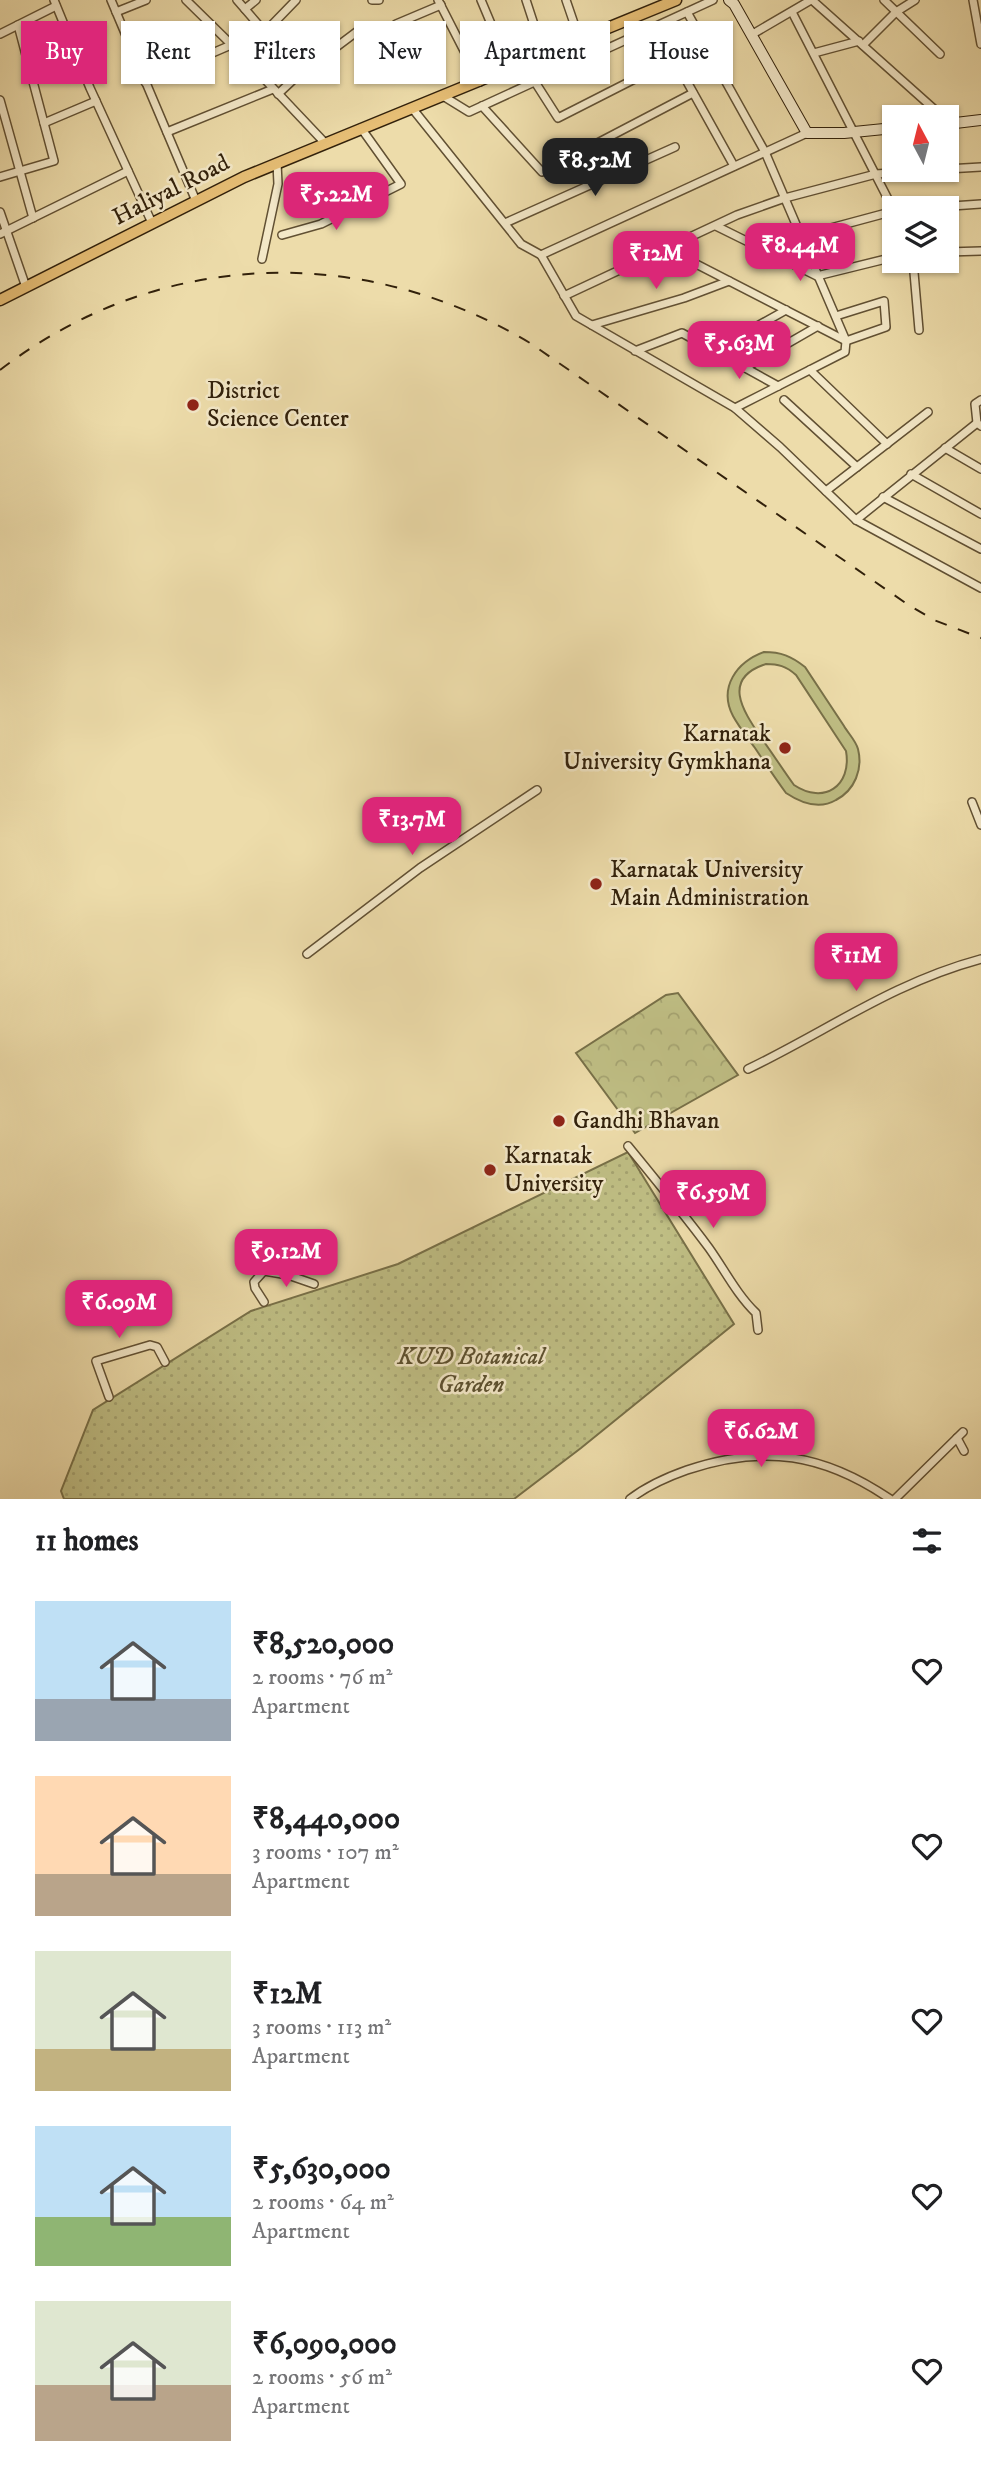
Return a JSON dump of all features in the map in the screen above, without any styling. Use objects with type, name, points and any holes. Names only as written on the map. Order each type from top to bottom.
[{"type":"main road","name":"Haliyal Road","points":[[610,28],[676,0]]},
{"type":"main road","name":"Haliyal Road","points":[[0,300],[277,163],[475,84]]},
{"type":"street","points":[[111,0],[121,24]]},
{"type":"street","points":[[116,12],[146,0]]},
{"type":"street","points":[[186,0],[229,43]]},
{"type":"street","points":[[237,0],[255,21]]},
{"type":"street","points":[[245,9],[256,0]]},
{"type":"street","points":[[276,21],[296,0]]},
{"type":"street","points":[[372,0],[379,0]]},
{"type":"street","points":[[481,0],[490,21]]},
{"type":"street","points":[[526,0],[533,21]]},
{"type":"street","points":[[566,0],[573,21]]},
{"type":"street","points":[[667,21],[713,0]]},
{"type":"street","points":[[751,34],[812,0],[929,105]]},
{"type":"street","points":[[884,0],[940,54]]},
{"type":"street","points":[[814,53],[861,43],[896,12],[915,0]]},
{"type":"street","points":[[973,0],[981,44]]},
{"type":"street","points":[[734,1],[807,133]]},
{"type":"street","points":[[0,34],[55,3],[152,223]]},
{"type":"street","points":[[402,21],[439,3],[460,43]]},
{"type":"street","points":[[687,12],[765,152],[846,341],[845,352],[735,408]]},
{"type":"street","points":[[792,12],[856,132],[894,211],[801,236]]},
{"type":"street","points":[[0,177],[54,161],[18,25]]},
{"type":"street","points":[[340,44],[354,34]]},
{"type":"street","points":[[146,84],[196,201]]},
{"type":"street","points":[[268,84],[325,143]]},
{"type":"street","points":[[167,132],[276,92],[287,84]]},
{"type":"street","points":[[443,96],[469,112],[531,84]]},
{"type":"street","points":[[536,84],[558,118],[625,84]]},
{"type":"street","points":[[688,84],[734,166]]},
{"type":"street","points":[[482,106],[542,172],[693,93]]},
{"type":"street","points":[[0,100],[33,218]]},
{"type":"street","points":[[44,123],[96,101]]},
{"type":"street","points":[[412,108],[521,244],[541,255],[576,316],[735,408],[856,520],[981,588]]},
{"type":"street","points":[[959,121],[981,120]]},
{"type":"street","points":[[282,235],[321,224],[401,184],[361,128]]},
{"type":"street","points":[[541,255],[807,133],[882,129]]},
{"type":"street","points":[[505,223],[675,147]]},
{"type":"street","points":[[262,259],[278,184],[277,163]]},
{"type":"street","points":[[959,168],[981,167]]},
{"type":"street","points":[[3,233],[128,171]]},
{"type":"street","points":[[564,296],[737,215],[785,198],[882,174]]},
{"type":"street","points":[[959,206],[981,204]]},
{"type":"street","points":[[0,212],[3,233],[26,287]]},
{"type":"street","points":[[716,226],[817,276],[882,260]]},
{"type":"street","points":[[667,249],[846,341],[886,327],[884,301],[836,316]]},
{"type":"street","points":[[959,252],[981,251]]},
{"type":"street","points":[[914,273],[919,330]]},
{"type":"street","points":[[592,325],[684,298],[729,281]]},
{"type":"street","points":[[713,351],[786,310]]},
{"type":"street","points":[[745,368],[818,326]]},
{"type":"street","points":[[635,351],[682,334],[778,386]]},
{"type":"street","points":[[810,370],[887,444]]},
{"type":"street","points":[[784,400],[857,467]]},
{"type":"street","points":[[856,520],[911,474],[979,424],[975,404],[981,400]]},
{"type":"street","points":[[825,491],[928,412]]},
{"type":"street","points":[[945,448],[981,469]]},
{"type":"street","points":[[911,474],[981,514]]},
{"type":"street","points":[[883,497],[981,549]]},
{"type":"street","points":[[307,954],[421,868],[537,790]]},
{"type":"street","points":[[972,802],[981,825]]},
{"type":"street","points":[[748,1069],[876,999],[925,977],[981,959]]},
{"type":"street","points":[[628,1146],[691,1224],[730,1277],[745,1303],[756,1313],[758,1330]]},
{"type":"street","points":[[264,1302],[254,1282],[264,1271],[288,1275],[314,1284]]},
{"type":"street","points":[[109,1397],[96,1361],[150,1345],[157,1347],[165,1362]]},
{"type":"street","points":[[630,1499],[670,1476],[718,1460],[760,1455],[805,1459],[838,1469],[893,1499],[960,1435],[964,1451]]},
{"type":"green space","points":[[764,652],[781,654],[805,667],[856,743],[858,771],[853,785],[843,796],[830,803],[817,805],[798,800],[786,793],[740,728],[729,705],[729,686],[738,669],[754,656]],"holes":[[[766,664],[778,665],[796,675],[846,751],[845,774],[834,789],[816,793],[794,785],[743,707],[740,697],[743,678],[752,670]]]},
{"type":"green space","points":[[678,993],[738,1075],[635,1133],[576,1053],[666,995]]},
{"type":"green space","name":"KUD Botanical Garden","points":[[628,1152],[734,1324],[514,1499],[64,1499],[61,1491],[93,1410],[251,1311],[398,1264]]},
{"type":"railway","points":[[0,370],[61,330],[126,301],[192,282],[260,273],[329,275],[398,288],[465,310],[530,343],[907,604],[934,620],[981,638]]},
{"type":"place","name":"District Science Center","points":[[193,405]]},
{"type":"place","name":"Karnatak University Gymkhana","points":[[785,748]]},
{"type":"place","name":"Karnatak University Main Administration","points":[[596,884]]},
{"type":"place","name":"Gandhi Bhavan","points":[[559,1121]]},
{"type":"place","name":"Karnatak University","points":[[490,1170]]}]
